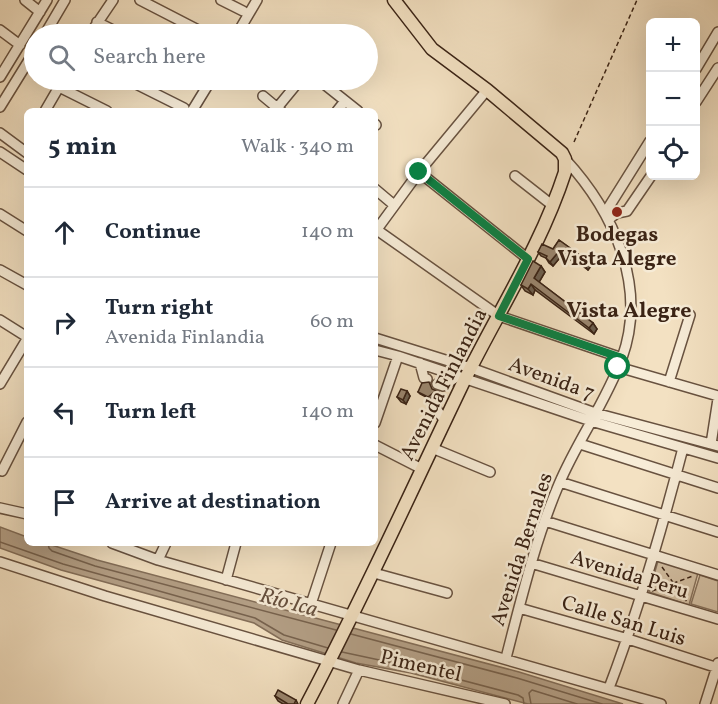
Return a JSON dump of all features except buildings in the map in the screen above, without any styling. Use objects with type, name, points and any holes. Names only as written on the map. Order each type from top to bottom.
[{"type":"main road","points":[[394,0],[432,49],[552,143],[565,159]]},
{"type":"main road","name":"Avenida Finlandia","points":[[307,704],[374,573],[465,374],[499,316],[528,259],[565,172],[565,159]]},
{"type":"street","points":[[25,0],[40,12]]},
{"type":"street","points":[[33,24],[47,0]]},
{"type":"street","points":[[51,24],[65,0]]},
{"type":"street","points":[[101,24],[97,22],[113,0]]},
{"type":"street","points":[[140,0],[187,24]]},
{"type":"street","points":[[221,0],[243,11]]},
{"type":"street","points":[[243,24],[257,0]]},
{"type":"street","points":[[0,30],[20,45]]},
{"type":"street","points":[[700,62],[718,32]]},
{"type":"street","points":[[0,78],[24,38]]},
{"type":"street","points":[[0,107],[24,68]]},
{"type":"street","points":[[700,96],[718,68]]},
{"type":"street","points":[[47,108],[57,90]]},
{"type":"street","points":[[72,90],[102,108]]},
{"type":"street","points":[[149,90],[186,108]]},
{"type":"street","points":[[189,108],[203,90]]},
{"type":"street","points":[[280,108],[293,90]]},
{"type":"street","points":[[331,90],[354,108]]},
{"type":"street","points":[[378,228],[419,172],[487,90]]},
{"type":"street","points":[[263,96],[277,108]]},
{"type":"street","points":[[339,108],[345,101]]},
{"type":"street","points":[[0,133],[24,150]]},
{"type":"street","points":[[607,216],[646,150]]},
{"type":"street","points":[[1,155],[24,168]]},
{"type":"street","name":"Avenida Bernales","points":[[506,658],[531,563],[545,521],[560,482],[620,362],[631,314],[632,289],[620,247],[607,216],[585,181],[565,159]]},
{"type":"street","points":[[419,172],[528,259]]},
{"type":"street","points":[[515,176],[552,206]]},
{"type":"street","points":[[607,216],[627,211],[648,180]]},
{"type":"street","points":[[378,192],[394,205]]},
{"type":"street","points":[[0,213],[24,229]]},
{"type":"street","points":[[378,232],[499,316],[669,382],[718,398],[715,445]]},
{"type":"street","points":[[0,270],[24,283]]},
{"type":"street","points":[[669,382],[690,315]]},
{"type":"street","points":[[0,321],[24,336]]},
{"type":"street","name":"Avenida 7","points":[[378,339],[465,374],[682,448],[718,458]]},
{"type":"street","points":[[2,377],[24,343]]},
{"type":"street","name":"Avenida 7","points":[[378,351],[465,374]]},
{"type":"street","points":[[378,414],[398,356]]},
{"type":"street","points":[[420,363],[424,378],[427,379]]},
{"type":"street","points":[[445,421],[434,406],[439,391],[465,374]]},
{"type":"street","name":"Avenida 7","points":[[593,417],[715,445]]},
{"type":"street","points":[[2,471],[24,428]]},
{"type":"street","points":[[579,444],[718,488]]},
{"type":"street","points":[[378,447],[422,469]]},
{"type":"street","points":[[432,448],[490,472]]},
{"type":"street","points":[[609,688],[656,559],[682,448]]},
{"type":"street","points":[[560,482],[718,532]]},
{"type":"street","points":[[0,508],[24,513]]},
{"type":"street","points":[[545,521],[656,559],[718,575]]},
{"type":"street","points":[[120,546],[158,560],[311,604],[351,620],[506,658],[661,704]]},
{"type":"street","points":[[158,560],[165,546]]},
{"type":"street","points":[[226,580],[235,546]]},
{"type":"street","points":[[311,604],[330,546]]},
{"type":"street","name":"Pimentel","points":[[0,562],[105,596],[331,659],[359,670],[505,704]]},
{"type":"street","name":"Avenida Peru","points":[[531,563],[645,594],[718,619]]},
{"type":"street","points":[[374,573],[447,593]]},
{"type":"street","name":"Calle San Luis","points":[[519,608],[718,666]]},
{"type":"street","points":[[705,704],[718,666]]},
{"type":"street","points":[[343,704],[359,670]]},
{"type":"path","points":[[574,142],[637,0]]},
{"type":"path","points":[[656,559],[689,605]]},
{"type":"path","points":[[645,594],[698,573],[688,570]]},
{"type":"shaded area","points":[[658,561],[698,573],[689,605],[649,592]]},
{"type":"shaded area","points":[[700,575],[718,581],[718,612],[691,604]]},
{"type":"water","name":"Río Ica","points":[[0,527],[24,536],[24,546],[55,546],[97,560],[519,672],[623,704],[528,704],[411,673],[356,663],[282,640],[254,623],[61,570],[0,548]]},
{"type":"place","name":"Bodegas Vista Alegre","points":[[617,212]]},
{"type":"district","name":"Vista Alegre","points":[[629,309]]},
{"type":"route","points":[[419,172],[528,259],[499,316],[622,358],[618,367]]}]
